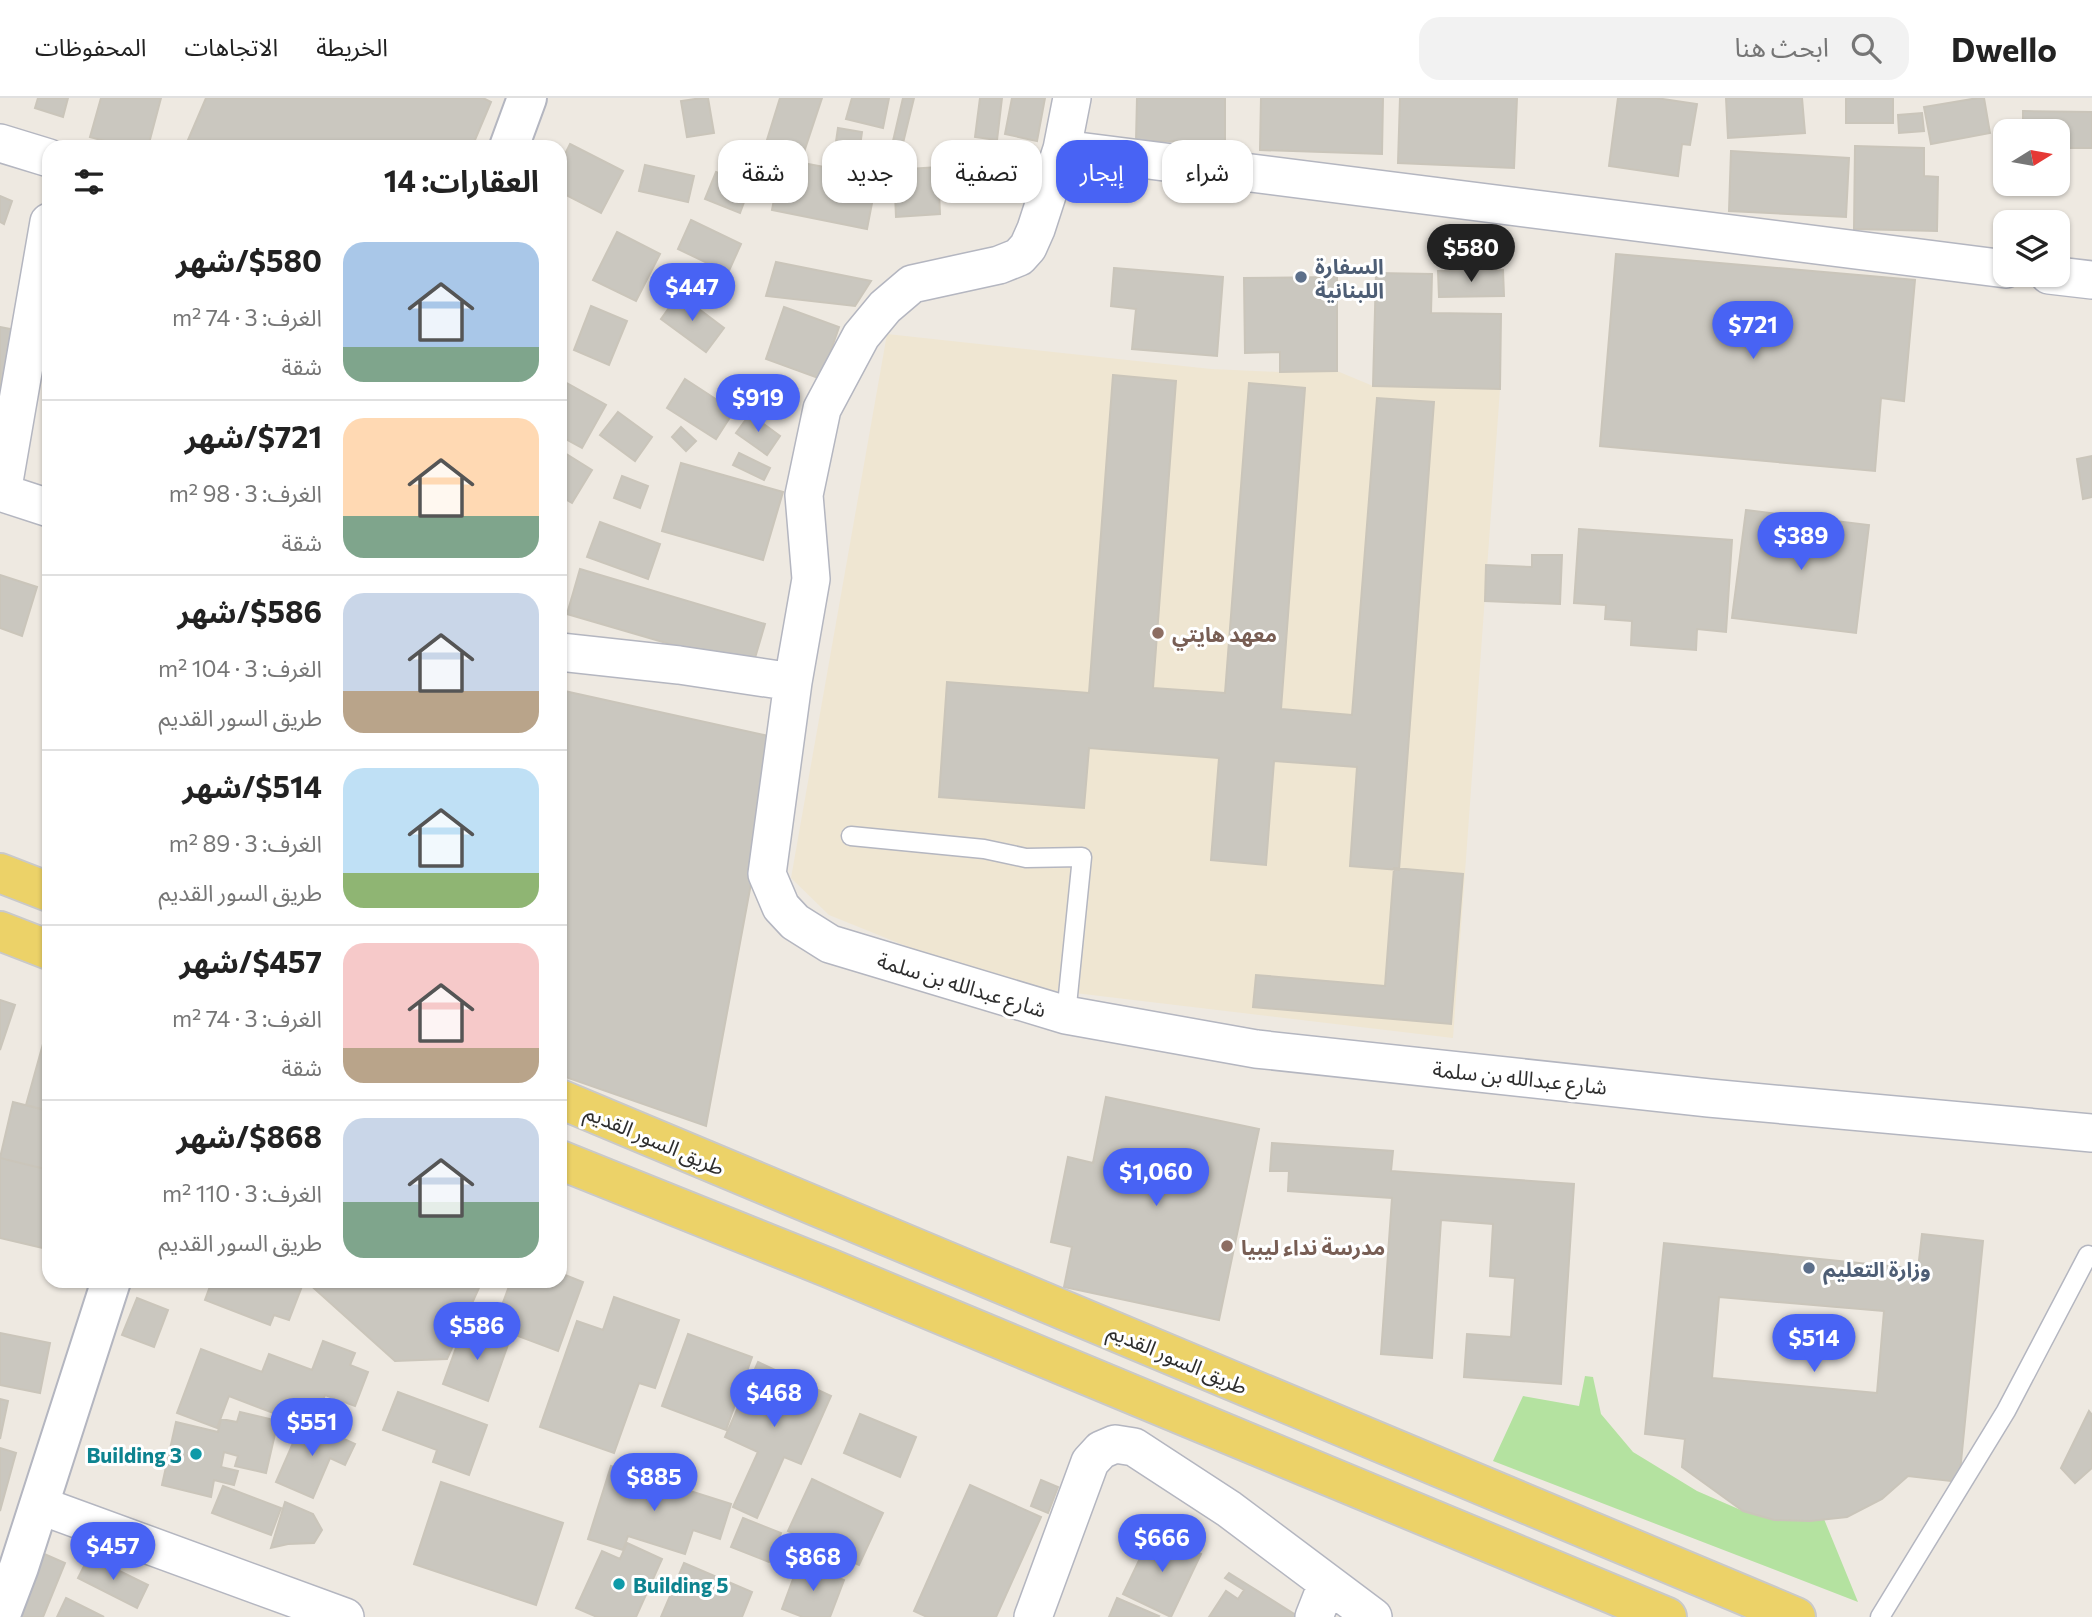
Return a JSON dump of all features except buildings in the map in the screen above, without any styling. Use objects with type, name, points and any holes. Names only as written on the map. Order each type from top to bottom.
[{"type":"main road","points":[[512,140],[527,98]]},
{"type":"main road","points":[[0,873],[42,889]]},
{"type":"main road","points":[[0,931],[42,947]]},
{"type":"main road","name":"طريق السور القديم","points":[[567,1102],[1796,1617]]},
{"type":"main road","points":[[567,1163],[829,1268],[1667,1617]]},
{"type":"main road","points":[[829,1268],[852,1221]]},
{"type":"main road","points":[[1,1617],[9,1564],[39,1505],[109,1288]]},
{"type":"street","name":"شارع عبدالله بن سلمة","points":[[1064,140],[1072,98]]},
{"type":"street","points":[[0,143],[42,156]]},
{"type":"street","points":[[1148,160],[1993,267]]},
{"type":"street","name":"شارع عبدالله بن سلمة","points":[[1056,167],[1036,229],[1028,247],[1019,257],[999,265],[912,284],[885,307],[861,335],[822,409],[804,495],[811,579],[793,682],[767,874],[781,907],[795,922],[830,944],[1066,1015],[1256,1049],[1709,1098],[2092,1133]]},
{"type":"street","points":[[42,262],[1,493],[42,506]]},
{"type":"street","points":[[2070,277],[2092,280]]},
{"type":"street","points":[[567,653],[679,665],[793,682]]},
{"type":"street","points":[[1032,1617],[1090,1462],[1101,1450],[1115,1444],[1133,1447],[1229,1509],[1321,1600],[1373,1617]]},
{"type":"street","points":[[39,1505],[345,1617]]},
{"type":"lane","points":[[851,836],[984,849],[1026,858],[1082,857],[1066,1015]]},
{"type":"lane","points":[[1880,1617],[2006,1411],[2088,1255]]},
{"type":"shaded area","name":"معهد هايتي","points":[[887,334],[1211,369],[1337,371],[1373,386],[1500,389],[1453,1038],[1000,984],[829,915],[791,878]]},
{"type":"green space","points":[[1585,1376],[1593,1377],[1601,1414],[1633,1452],[1697,1491],[1743,1511],[1774,1520],[1824,1519],[1858,1602],[1493,1461],[1523,1396],[1579,1406]]},
{"type":"place","name":"السفارة اللبنانية","points":[[1301,277]]},
{"type":"place","name":"معهد هايتي","points":[[1158,633]]},
{"type":"place","name":"مدرسة نداء ليبيا","points":[[1227,1246]]},
{"type":"place","name":"وزارة التعليم","points":[[1809,1268]]},
{"type":"place","name":"Building 3","points":[[196,1454]]},
{"type":"place","name":"Building 5","points":[[619,1584]]}]
